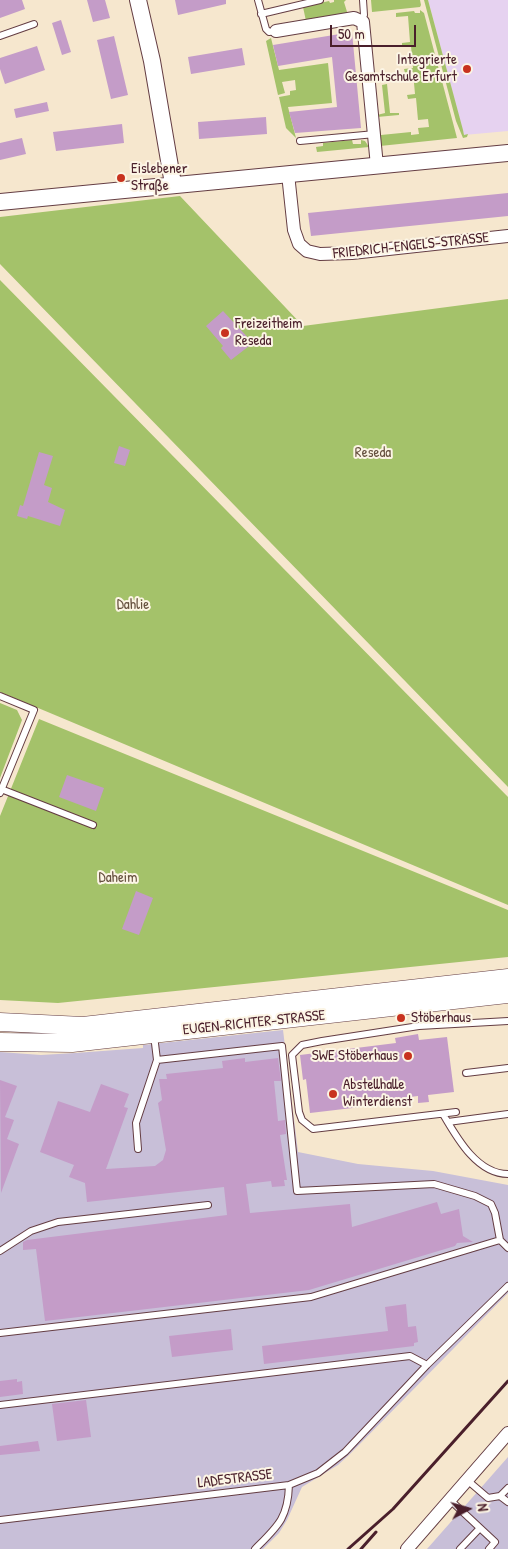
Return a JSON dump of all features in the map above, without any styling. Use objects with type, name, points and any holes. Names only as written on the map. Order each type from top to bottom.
[{"type":"main road","name":"EUGEN-RICHTER-STRASSE","points":[[0,1022],[83,1026],[508,978]]},
{"type":"main road","name":"EUGEN-RICHTER-STRASSE","points":[[0,1042],[72,1043],[508,994]]},
{"type":"street","points":[[138,0],[152,61],[173,184]]},
{"type":"street","points":[[276,31],[354,18],[361,20],[364,26],[378,166]]},
{"type":"street","points":[[0,202],[508,153]]},
{"type":"street","name":"FRIEDRICH-ENGELS-STRASSE","points":[[288,174],[294,230],[299,244],[308,251],[320,254],[352,253],[508,236]]},
{"type":"street","points":[[407,1549],[508,1433]]},
{"type":"lane","points":[[258,0],[266,29],[269,32],[276,31]]},
{"type":"lane","points":[[262,14],[320,0]]},
{"type":"lane","points":[[361,20],[364,15],[363,0]]},
{"type":"lane","points":[[0,36],[34,24]]},
{"type":"lane","points":[[300,141],[374,134]]},
{"type":"lane","points":[[0,696],[34,710],[1,791],[93,825]]},
{"type":"lane","points":[[456,1112],[313,1129],[302,1120],[299,1112],[292,1055],[302,1045],[322,1040],[419,1026],[508,1021]]},
{"type":"lane","points":[[138,1149],[136,1123],[157,1060],[154,1033]]},
{"type":"lane","points":[[157,1060],[282,1046],[297,1192],[434,1184],[475,1196],[491,1204],[495,1213],[500,1240],[508,1248]]},
{"type":"lane","points":[[466,1073],[508,1068]]},
{"type":"lane","points":[[443,1114],[475,1159],[490,1172],[508,1174]]},
{"type":"lane","points":[[448,1122],[508,1114]]},
{"type":"lane","points":[[0,1251],[31,1231],[58,1222],[208,1205]]},
{"type":"lane","points":[[0,1333],[311,1297],[500,1240]]},
{"type":"lane","name":"LADESTRASSE","points":[[0,1520],[289,1485],[318,1473],[345,1452],[428,1365],[508,1286]]},
{"type":"lane","points":[[0,1406],[410,1356],[428,1365]]},
{"type":"lane","points":[[467,1480],[488,1498],[500,1496],[508,1488]]},
{"type":"lane","points":[[255,1549],[275,1529],[288,1506],[289,1485]]},
{"type":"lane","points":[[500,1496],[508,1502]]},
{"type":"lane","points":[[450,1500],[495,1542],[489,1549]]},
{"type":"lane","points":[[460,1549],[480,1528]]},
{"type":"shaded area","name":"Integrierte Gesamtschule Erfurt","points":[[428,0],[508,0],[508,131],[464,135]]},
{"type":"shaded area","points":[[283,1030],[298,1152],[358,1164],[433,1171],[508,1185],[508,1293],[350,1454],[338,1465],[302,1487],[279,1533],[263,1549],[0,1549],[0,1052],[41,1055],[143,1048],[143,1045]]},
{"type":"shaded area","points":[[508,1457],[508,1549],[427,1549]]},
{"type":"green space","points":[[334,0],[346,0],[344,2],[348,15],[314,18],[306,21],[303,7],[329,1],[330,3],[334,2]]},
{"type":"green space","points":[[371,0],[420,0],[421,5],[420,7],[372,12]]},
{"type":"green space","points":[[424,0],[428,0],[464,135],[468,134],[467,137],[463,138],[456,121]]},
{"type":"green space","points":[[420,10],[424,13],[457,138],[380,146],[378,127],[380,127],[381,135],[411,132],[411,135],[419,134],[418,128],[429,127],[428,119],[418,120],[416,98],[408,99],[407,95],[415,94],[413,72],[405,73],[404,69],[413,68],[411,46],[402,47],[402,43],[410,42],[408,16],[396,17],[396,13],[414,11],[415,13],[420,13]]},
{"type":"green space","points":[[271,38],[279,70],[328,63],[332,103],[288,107],[296,138],[286,128],[279,97],[290,95],[290,91],[296,90],[295,80],[282,82],[285,93],[278,95],[266,41]]},
{"type":"green space","points":[[387,84],[390,113],[399,113],[399,115],[377,117],[377,115],[385,113],[382,85]]},
{"type":"green space","points":[[352,140],[353,144],[361,144],[361,140],[365,141],[369,147],[317,152],[316,147],[323,146],[323,143]]},
{"type":"green space","name":"Reseda","points":[[180,196],[303,326],[508,299],[508,787],[0,264],[0,217]]},
{"type":"green space","name":"Dahlie","points":[[0,280],[508,797],[508,905],[0,692]]},
{"type":"green space","points":[[0,703],[17,710],[22,720],[0,778]]},
{"type":"green space","name":"Daheim","points":[[39,719],[508,910],[508,957],[58,1003],[0,1000],[0,816]]},
{"type":"building","points":[[0,0],[22,0],[25,9],[0,18]]},
{"type":"building","points":[[87,0],[105,0],[110,18],[93,22]]},
{"type":"building","points":[[175,0],[226,0],[226,4],[178,15]]},
{"type":"building","points":[[61,20],[71,52],[62,55],[52,23]]},
{"type":"building","points":[[352,32],[361,128],[295,133],[289,112],[337,107],[332,57],[278,66],[273,45]]},
{"type":"building","points":[[114,36],[128,95],[111,99],[97,40]]},
{"type":"building","points":[[37,46],[45,70],[5,84],[0,69],[0,58]]},
{"type":"building","points":[[242,48],[245,65],[191,74],[188,57]]},
{"type":"building","points":[[47,102],[49,111],[16,118],[14,109]]},
{"type":"building","points":[[266,117],[267,134],[199,139],[198,122]]},
{"type":"building","points":[[122,124],[124,143],[56,151],[53,132]]},
{"type":"building","points":[[22,138],[26,154],[0,160],[0,143]]},
{"type":"building","points":[[508,193],[508,216],[311,236],[308,213]]},
{"type":"building","points":[[223,311],[253,343],[231,360],[221,348],[223,346],[206,326]]},
{"type":"building","points":[[119,446],[130,450],[125,466],[114,463]]},
{"type":"building","points":[[39,452],[53,456],[44,485],[52,488],[48,502],[65,510],[60,526],[28,516],[27,519],[17,516],[20,505],[23,506]]},
{"type":"building","points":[[67,775],[104,788],[96,811],[59,797]]},
{"type":"building","points":[[136,891],[153,898],[139,935],[122,929]]},
{"type":"building","points":[[418,1034],[419,1040],[447,1037],[454,1092],[428,1095],[429,1102],[418,1103],[418,1096],[360,1103],[361,1107],[310,1113],[306,1079],[303,1080],[300,1055],[396,1043],[395,1038]]},
{"type":"building","points":[[245,1058],[245,1062],[278,1058],[281,1081],[274,1081],[278,1121],[285,1120],[286,1134],[280,1135],[287,1180],[284,1180],[285,1186],[272,1187],[271,1181],[246,1184],[250,1213],[350,1204],[352,1227],[437,1202],[441,1214],[459,1209],[463,1236],[473,1242],[457,1243],[455,1246],[309,1290],[45,1321],[36,1249],[23,1250],[23,1242],[227,1215],[224,1187],[87,1202],[85,1183],[69,1177],[74,1165],[40,1152],[58,1101],[90,1112],[101,1084],[129,1094],[124,1107],[128,1108],[106,1169],[155,1166],[163,1160],[166,1150],[158,1103],[162,1100],[159,1079],[167,1079],[166,1074],[223,1068],[222,1061]]},
{"type":"building","points":[[0,1080],[17,1086],[5,1117],[14,1120],[7,1139],[19,1144],[1,1193]]},
{"type":"building","points":[[406,1304],[408,1327],[416,1326],[418,1342],[414,1343],[414,1346],[264,1364],[262,1346],[388,1331],[385,1307]]},
{"type":"building","points":[[231,1329],[233,1350],[172,1357],[169,1336]]},
{"type":"building","points":[[17,1379],[17,1382],[22,1381],[23,1394],[0,1397],[0,1381]]},
{"type":"building","points":[[86,1400],[91,1437],[57,1441],[52,1404]]},
{"type":"building","points":[[38,1441],[40,1451],[0,1455],[0,1446]]},
{"type":"railway","points":[[348,1549],[393,1509],[508,1381]]},
{"type":"railway","points":[[361,1549],[376,1532]]},
{"type":"place","name":"Integrierte Gesamtschule Erfurt","points":[[467,69]]},
{"type":"place","name":"Eislebener Straße","points":[[121,178]]},
{"type":"place","name":"Freizeitheim Reseda","points":[[225,333]]},
{"type":"place","name":"Stöberhaus","points":[[401,1018]]},
{"type":"place","name":"SWE Stöberhaus","points":[[408,1056]]},
{"type":"place","name":"Abstellhalle Winterdienst","points":[[333,1094]]}]
